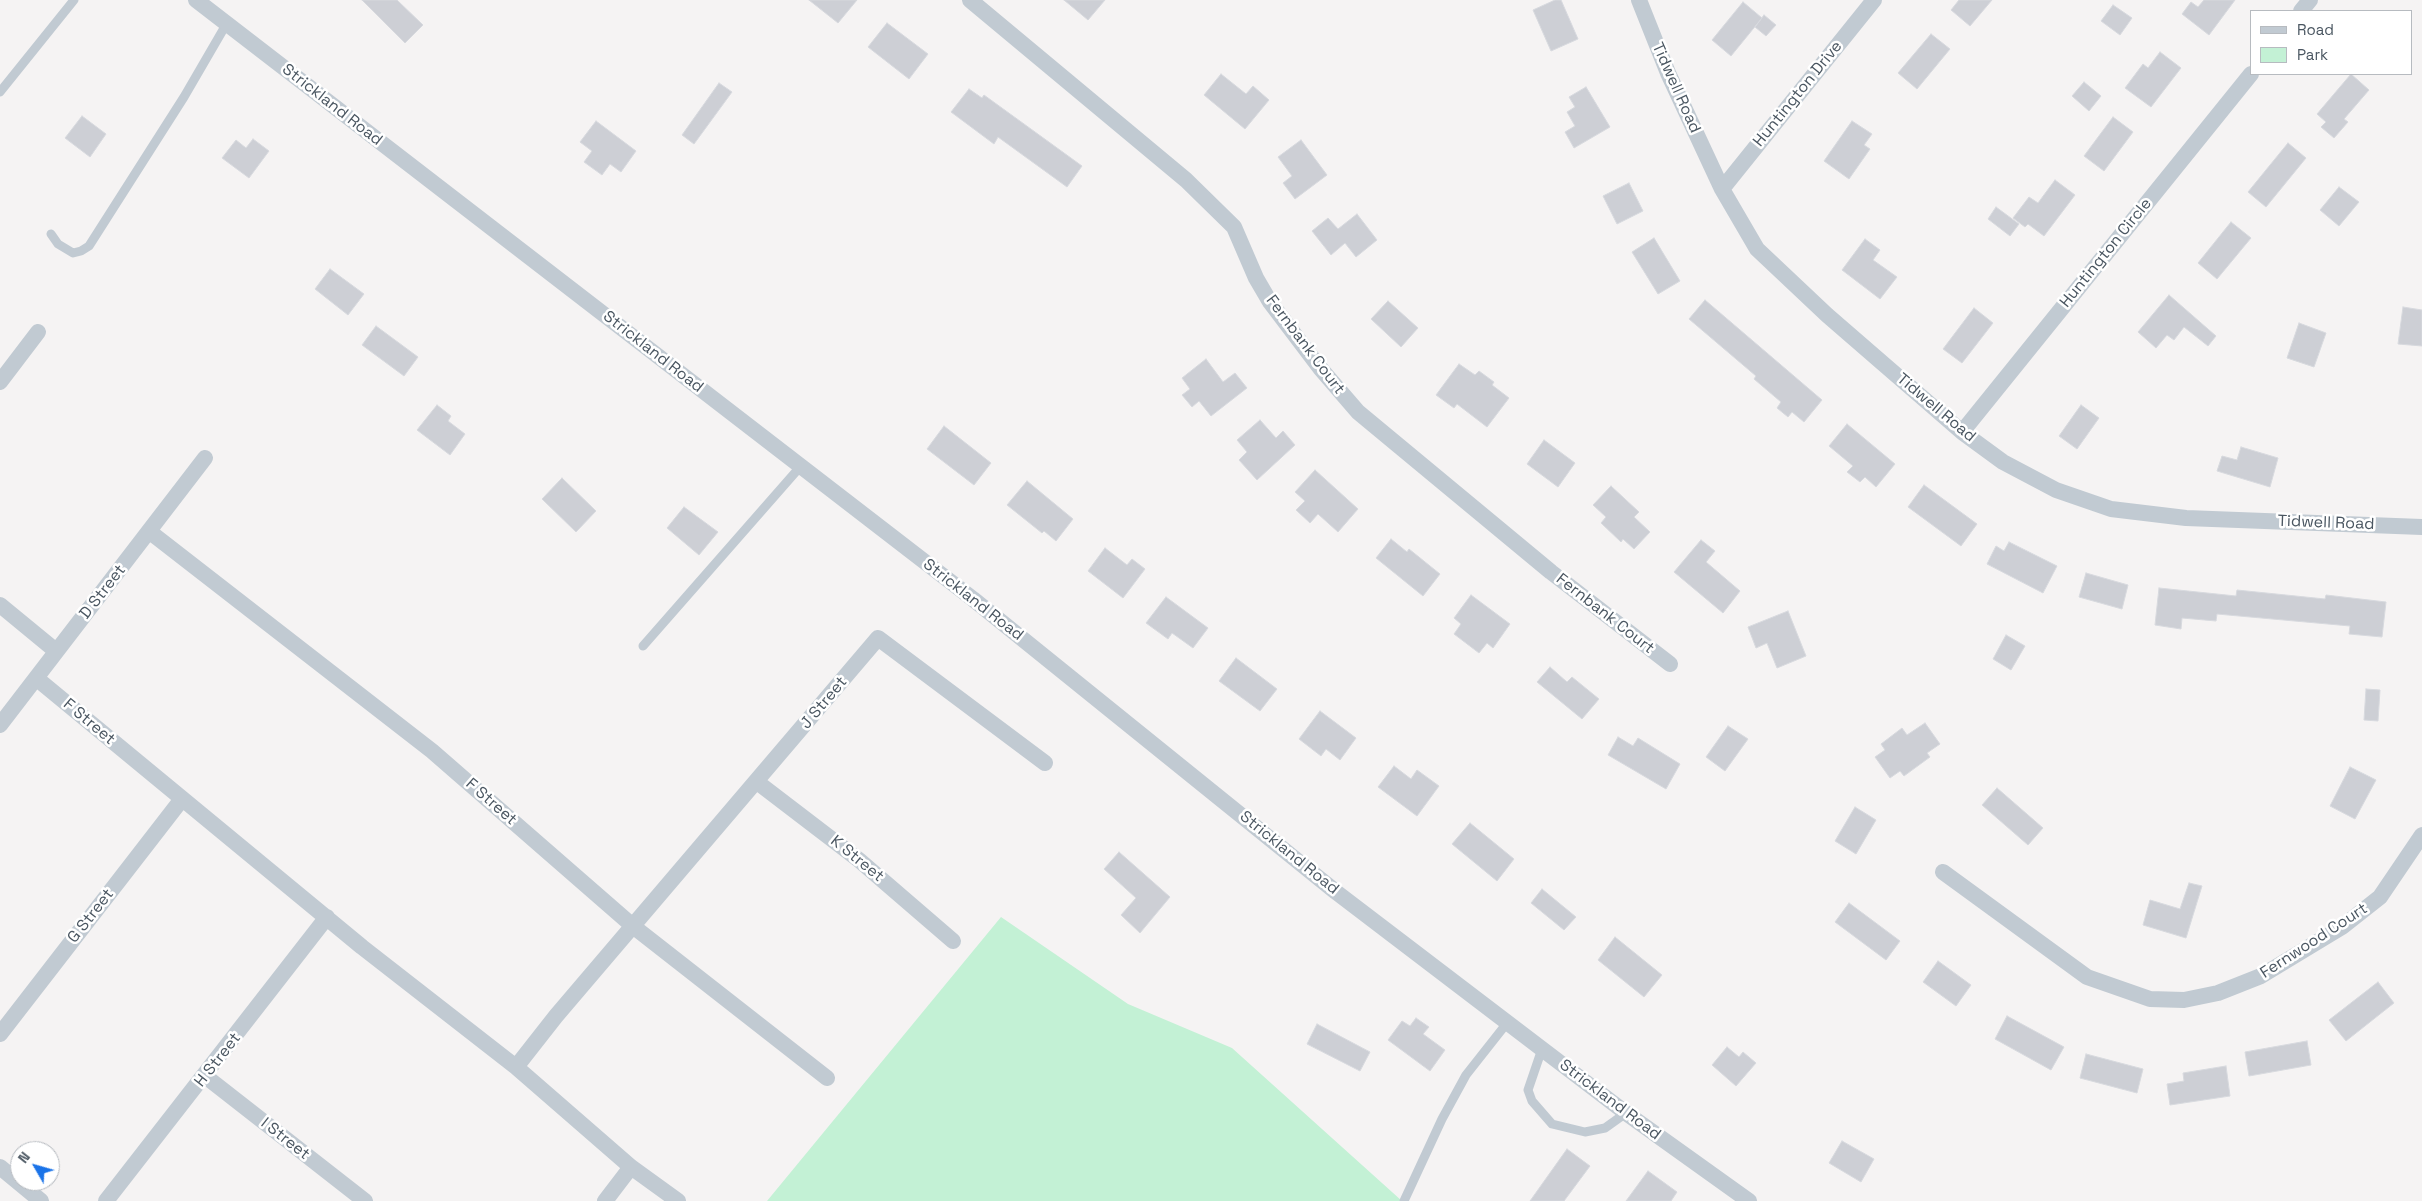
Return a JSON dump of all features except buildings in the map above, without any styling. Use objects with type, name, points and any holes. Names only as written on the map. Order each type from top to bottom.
[{"type":"street","name":"Strickland Road","points":[[196,0],[1031,645],[1336,892],[1626,1113],[1749,1201]]},
{"type":"street","name":"Fernbank Court","points":[[970,0],[1186,180],[1234,227],[1256,278],[1270,302],[1320,368],[1358,412],[1551,572],[1670,664]]},
{"type":"street","name":"Tidwell Road","points":[[1639,0],[1668,73],[1722,188],[1757,249],[1827,315],[1962,432],[2004,462],[2056,490],[2112,509],[2186,518],[2422,528]]},
{"type":"street","name":"Huntington Drive","points":[[1722,188],[1874,0]]},
{"type":"street","points":[[2302,10],[2310,0]]},
{"type":"street","name":"Huntington Circle","points":[[1962,432],[2250,75]]},
{"type":"street","points":[[0,382],[38,332]]},
{"type":"street","name":"D Street","points":[[0,725],[205,458]]},
{"type":"street","name":"F Street","points":[[150,532],[432,751],[634,926],[827,1078]]},
{"type":"street","points":[[0,605],[56,651]]},
{"type":"street","name":"J Street","points":[[634,926],[878,638],[1045,763]]},
{"type":"street","name":"F Street","points":[[36,678],[362,947],[516,1067],[631,1167],[678,1201]]},
{"type":"street","name":"K Street","points":[[757,782],[859,860],[953,941]]},
{"type":"street","name":"G Street","points":[[0,1034],[182,799]]},
{"type":"street","name":"Fernwood Court","points":[[1943,872],[2087,978],[2150,999],[2184,1000],[2218,993],[2261,976],[2342,927],[2380,897],[2422,835]]},
{"type":"street","name":"H Street","points":[[106,1201],[327,917]]},
{"type":"street","points":[[516,1067],[556,1016],[634,926]]},
{"type":"street","name":"I Street","points":[[205,1076],[365,1201]]},
{"type":"street","points":[[0,1167],[41,1201]]},
{"type":"street","points":[[605,1201],[631,1167]]},
{"type":"lane","points":[[0,92],[74,0]]},
{"type":"lane","points":[[51,234],[58,244],[73,253],[89,246],[206,61],[227,23]]},
{"type":"lane","points":[[643,646],[800,467]]},
{"type":"lane","points":[[1404,1201],[1442,1119],[1466,1075],[1507,1023]]},
{"type":"lane","points":[[1542,1049],[1528,1090],[1532,1100],[1552,1124],[1585,1132],[1605,1128],[1626,1113]]},
{"type":"green space","points":[[1001,917],[1128,1004],[1232,1048],[1402,1201],[767,1201]]}]
